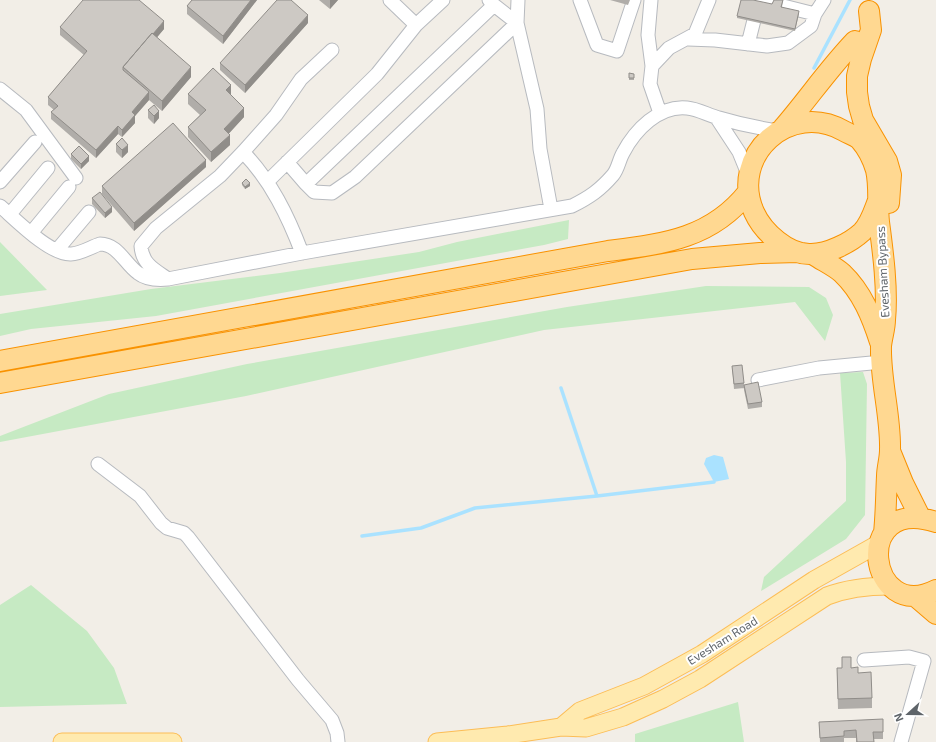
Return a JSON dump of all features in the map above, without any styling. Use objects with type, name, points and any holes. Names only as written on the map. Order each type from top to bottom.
[{"type":"highway","points":[[0,383],[692,259],[760,253],[806,253],[830,250],[848,242],[862,231],[872,218],[879,198],[875,168],[870,155],[859,140],[851,122],[848,90],[849,72],[855,42],[872,6]]},
{"type":"highway","points":[[872,6],[871,30],[857,76],[857,92],[863,120],[882,149],[891,174],[891,186],[882,238]]},
{"type":"highway","points":[[781,130],[813,93],[838,59],[855,42]]},
{"type":"highway","points":[[0,360],[608,251],[666,242],[696,233],[715,224],[735,208],[748,183],[754,156],[770,137],[781,130],[806,122],[821,123],[836,126],[859,140]]},
{"type":"highway","points":[[748,183],[753,211],[761,226],[775,239],[806,253]]},
{"type":"highway","name":"Evesham Bypass","points":[[879,198],[879,221],[882,238],[886,318],[882,354]]},
{"type":"highway","name":"Evesham Bypass","points":[[806,253],[841,272],[853,285],[874,323],[882,354],[890,451],[886,475],[888,491],[877,564],[882,576],[890,586]]},
{"type":"highway","name":"Evesham Bypass","points":[[890,451],[903,483],[928,520]]},
{"type":"highway","points":[[881,538],[893,524],[902,519],[928,520]]},
{"type":"highway","points":[[890,586],[902,593],[915,596],[929,594],[936,590]]},
{"type":"highway","points":[[915,596],[936,614]]},
{"type":"main road","name":"Evesham Road","points":[[561,727],[580,711],[644,686],[702,654],[881,538]]},
{"type":"main road","name":"Evesham Road","points":[[437,742],[508,736],[561,727],[586,728],[623,717],[663,699],[700,679],[827,596],[846,589],[865,586],[890,586]]},
{"type":"main road","points":[[62,742],[173,742]]},
{"type":"street","points":[[390,0],[416,25]]},
{"type":"street","points":[[268,181],[377,74],[416,25],[443,0]]},
{"type":"street","points":[[518,0],[517,23],[538,109],[540,149],[551,209]]},
{"type":"street","points":[[580,0],[597,45],[617,51],[634,0]]},
{"type":"street","points":[[651,0],[648,35],[652,66],[650,84],[660,114]]},
{"type":"street","points":[[652,66],[669,48],[688,40],[695,34],[709,0]]},
{"type":"street","points":[[748,44],[759,0],[816,14]]},
{"type":"street","points":[[688,40],[715,40],[767,46],[788,43],[811,26],[824,0]]},
{"type":"street","points":[[306,184],[491,3],[517,23]]},
{"type":"street","points":[[288,162],[314,192],[332,193],[355,177],[517,23]]},
{"type":"street","points":[[168,279],[147,264],[144,259],[142,246],[156,228],[220,176],[276,115],[301,79],[332,50]]},
{"type":"street","points":[[0,90],[26,110],[72,183],[31,233]]},
{"type":"street","points":[[48,168],[5,210],[31,233],[57,250],[72,254],[104,244],[120,253],[137,273],[157,280],[572,206],[596,194],[614,173],[623,153],[638,130],[660,114],[675,109],[686,108],[702,111],[716,117],[757,128],[781,130]]},
{"type":"street","points":[[716,117],[739,152],[748,183]]},
{"type":"street","points":[[0,182],[35,142]]},
{"type":"street","points":[[243,152],[268,181],[287,216],[302,253]]},
{"type":"street","points":[[57,250],[89,212]]},
{"type":"street","points":[[758,380],[882,354]]},
{"type":"street","points":[[98,464],[140,496],[161,523],[167,528],[184,533],[188,536],[298,680],[332,720],[337,733],[338,742]]},
{"type":"street","points":[[864,660],[909,657],[924,661],[901,742]]},
{"type":"green space","points":[[569,220],[568,239],[544,245],[156,316],[31,329],[0,336],[0,314],[151,289],[280,273],[419,252],[457,242]]},
{"type":"green space","points":[[0,242],[47,290],[0,296]]},
{"type":"green space","points":[[706,286],[809,287],[826,298],[833,315],[825,341],[795,302],[544,330],[246,396],[0,442],[0,436],[109,394],[247,364],[567,307]]},
{"type":"green space","points":[[863,372],[867,384],[865,515],[846,539],[761,591],[764,577],[846,501],[846,462],[840,373]]},
{"type":"green space","points":[[31,585],[87,631],[114,668],[127,704],[0,707],[0,605]]},
{"type":"green space","points":[[738,702],[744,742],[635,742],[635,734]]},
{"type":"water","points":[[714,455],[723,457],[729,479],[714,482],[704,464],[706,458]]},
{"type":"building","points":[[83,0],[139,0],[164,21],[123,67],[123,70],[149,92],[132,112],[135,115],[122,130],[118,126],[96,150],[51,112],[58,106],[48,97],[87,51],[60,27]]},
{"type":"building","points":[[192,0],[251,0],[223,36],[187,6]]},
{"type":"building","points":[[277,0],[291,0],[308,15],[245,85],[220,63]]},
{"type":"building","points":[[741,0],[753,0],[772,4],[774,0],[783,0],[781,7],[799,11],[795,29],[737,16]]},
{"type":"building","points":[[152,33],[191,67],[162,101],[123,67]]},
{"type":"building","points":[[213,68],[231,85],[226,90],[244,108],[224,129],[230,135],[211,152],[188,127],[206,110],[188,94]]},
{"type":"building","points":[[629,73],[634,74],[634,78],[629,78]]},
{"type":"building","points":[[154,105],[159,111],[154,116],[148,110]]},
{"type":"building","points":[[173,123],[206,160],[134,223],[102,186]]},
{"type":"building","points":[[122,138],[128,145],[122,150],[116,144]]},
{"type":"building","points":[[79,146],[89,156],[81,164],[71,154]]},
{"type":"building","points":[[246,179],[250,183],[245,187],[242,183]]},
{"type":"building","points":[[100,192],[112,207],[105,213],[92,198]]},
{"type":"building","points":[[742,365],[744,383],[734,384],[732,366]]},
{"type":"building","points":[[758,382],[762,402],[748,404],[744,385]]},
{"type":"building","points":[[842,657],[851,657],[851,668],[858,667],[858,673],[871,672],[872,698],[838,699],[837,668],[842,668]]},
{"type":"building","points":[[883,719],[883,732],[873,732],[874,742],[857,742],[856,730],[844,731],[844,736],[820,738],[819,722]]},
{"type":"waterway","points":[[814,68],[850,0]]},
{"type":"waterway","points":[[561,388],[597,496]]},
{"type":"waterway","points":[[362,536],[421,528],[475,508],[597,496],[714,482]]}]
